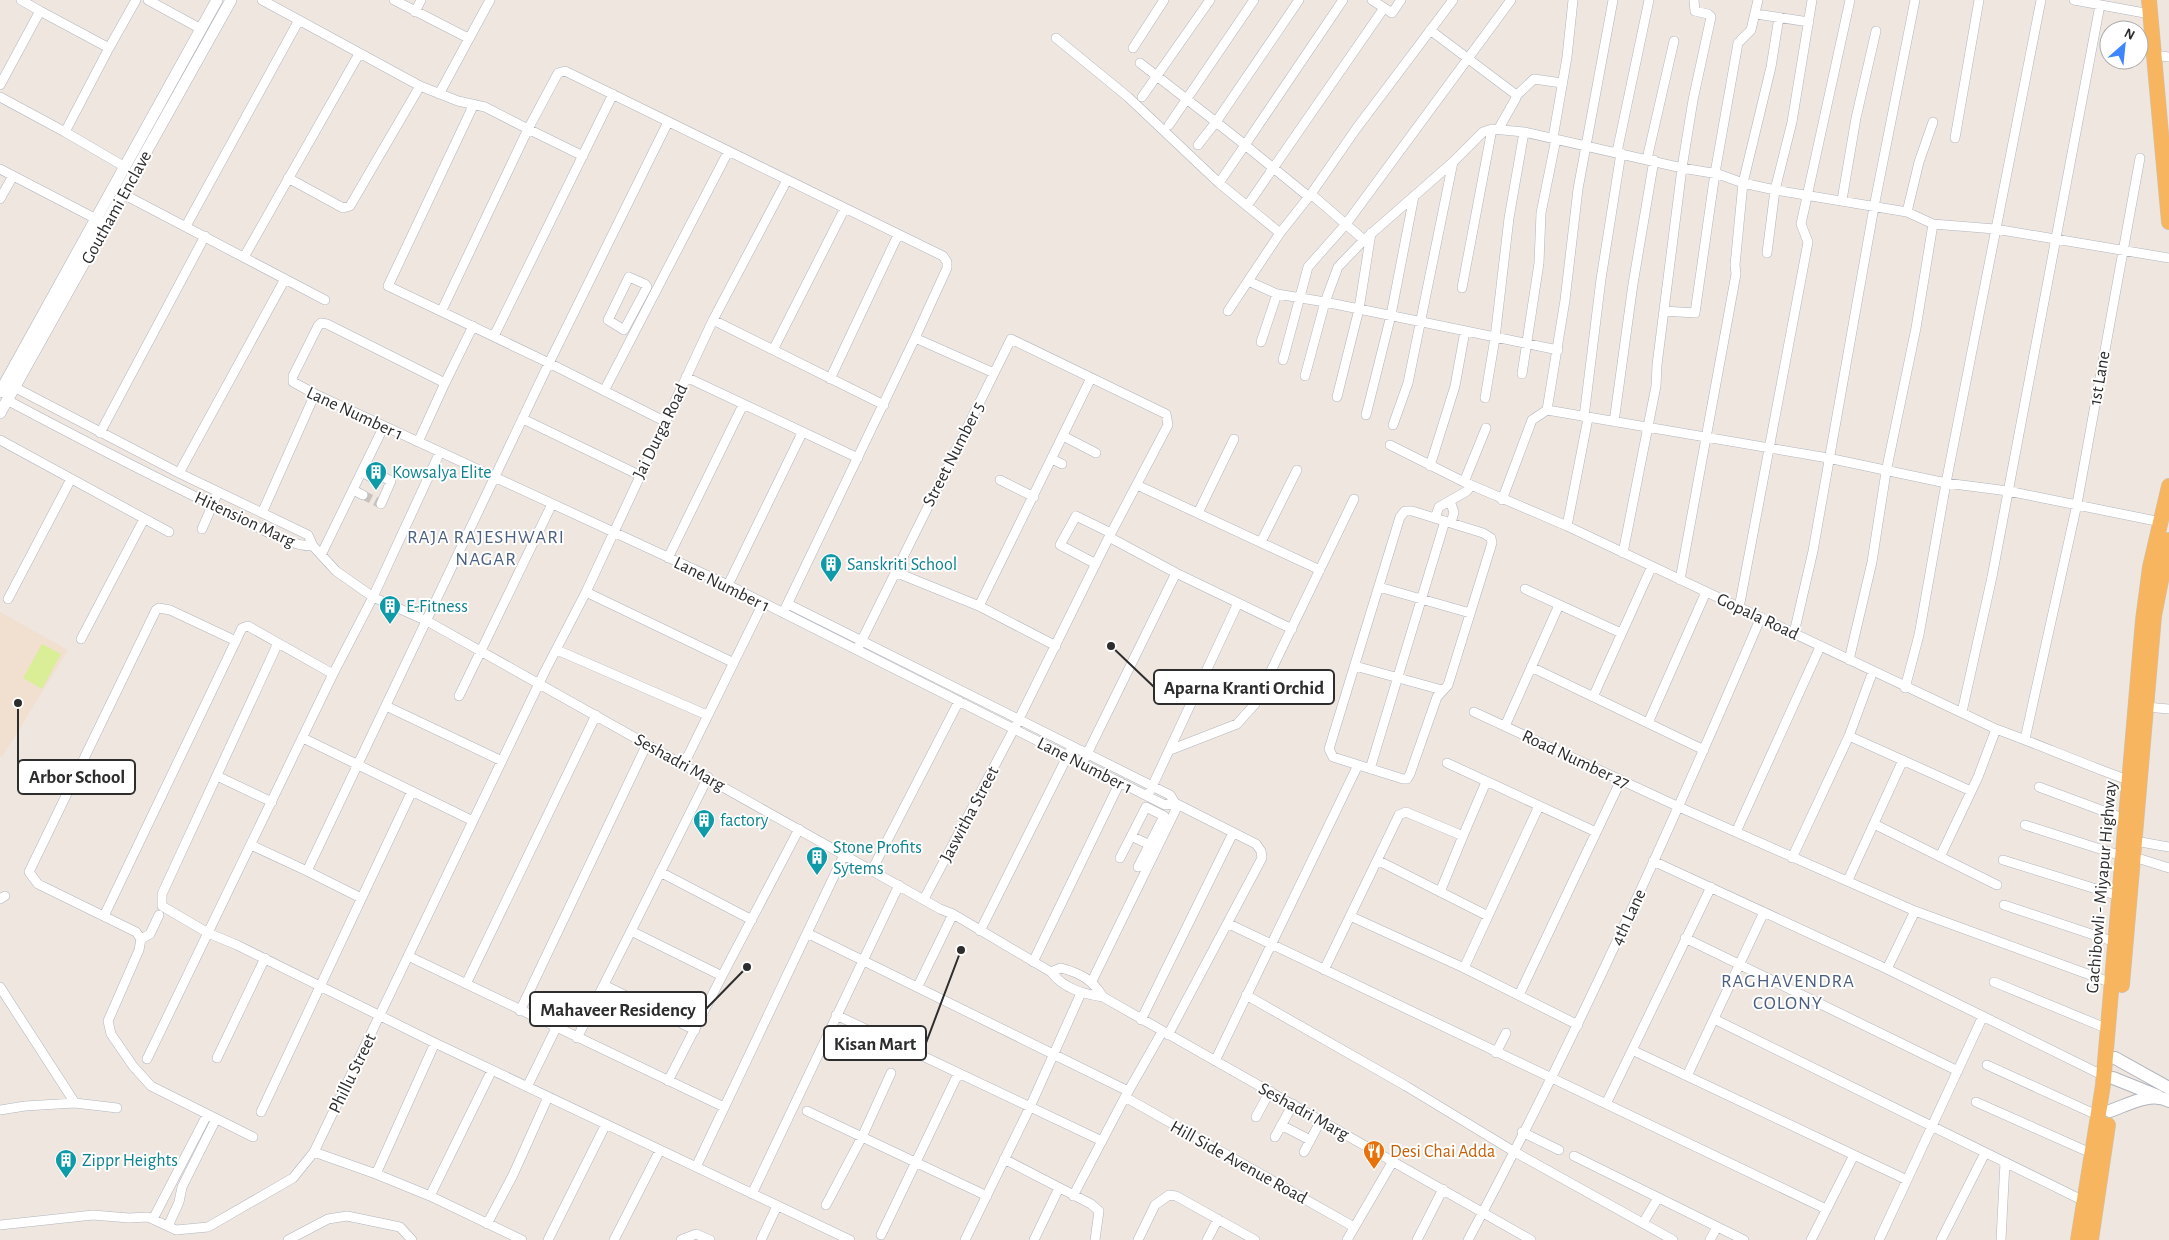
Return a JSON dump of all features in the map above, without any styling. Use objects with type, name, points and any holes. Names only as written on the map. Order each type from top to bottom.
[{"type":"main road","points":[[2156,0],[2165,57],[2169,143]]},
{"type":"main road","points":[[2149,7],[2169,222]]},
{"type":"main road","points":[[2164,538],[2162,522],[2169,486]]},
{"type":"main road","name":"Gachibowli - Miyapur Highway","points":[[2128,857],[2135,841],[2154,616],[2165,570],[2164,538]]},
{"type":"main road","name":"Gachibowli - Miyapur Highway","points":[[2108,1077],[2115,1058],[2128,857],[2125,819],[2143,620],[2150,567],[2164,538]]},
{"type":"main road","name":"Gachibowli - Miyapur Highway","points":[[2090,1239],[2108,1077],[2108,1029],[2115,942],[2124,897]]},
{"type":"main road","points":[[2115,1058],[2167,1096]]},
{"type":"main road","points":[[2108,1077],[2167,1096]]},
{"type":"main road","points":[[2104,1114],[2140,1100],[2167,1096]]},
{"type":"main road","name":"Gachibowli - Miyapur Highway","points":[[2090,1239],[2084,1201],[2104,1114]]},
{"type":"street","points":[[21,0],[109,48]]},
{"type":"street","points":[[64,132],[136,0]]},
{"type":"street","points":[[148,0],[201,29]]},
{"type":"street","name":"Gouthami Enclave","points":[[102,222],[125,167],[217,0]]},
{"type":"street","name":"Gouthami Enclave","points":[[0,413],[5,389],[102,222],[123,194],[230,0]]},
{"type":"street","points":[[262,0],[420,86],[439,94],[474,104],[583,156]]},
{"type":"street","points":[[394,0],[468,38]]},
{"type":"street","points":[[415,12],[421,0]]},
{"type":"street","points":[[439,94],[490,0]]},
{"type":"street","points":[[1133,48],[1164,0]]},
{"type":"street","points":[[1142,97],[1210,0]]},
{"type":"street","points":[[1169,125],[1254,0]]},
{"type":"street","points":[[1198,145],[1216,122],[1299,0]]},
{"type":"street","points":[[1218,183],[1343,0]]},
{"type":"street","points":[[1372,0],[1392,13],[1401,0]]},
{"type":"street","points":[[1228,311],[1280,232],[1310,195],[1453,0]]},
{"type":"street","points":[[1283,360],[1308,267],[1346,224],[1511,0]]},
{"type":"street","points":[[1522,374],[1539,262],[1541,213],[1554,139],[1573,0]]},
{"type":"street","points":[[1547,410],[1558,350],[1586,146],[1613,0]]},
{"type":"street","points":[[1567,526],[1586,418],[1601,279],[1619,153],[1649,0]]},
{"type":"street","points":[[1623,553],[1656,386],[1664,310],[1692,100],[1711,17],[1708,14],[1695,11],[1694,0]]},
{"type":"street","points":[[1664,310],[1695,313],[1715,173],[1738,43],[1749,33],[1756,14],[1758,0]]},
{"type":"street","points":[[1767,252],[1775,190],[1792,122],[1812,0]]},
{"type":"street","points":[[1739,608],[1808,242],[1801,224],[1850,0]]},
{"type":"street","points":[[1794,632],[1813,551],[1874,207],[1915,0]]},
{"type":"street","points":[[1955,138],[1979,0]]},
{"type":"street","points":[[1905,688],[1919,635],[1946,483],[2041,0]]},
{"type":"street","points":[[2074,0],[2100,5],[2149,7]]},
{"type":"street","points":[[1962,712],[1968,692],[2008,491],[2100,5]]},
{"type":"street","points":[[1247,206],[1384,8]]},
{"type":"street","points":[[0,85],[40,10]]},
{"type":"street","points":[[1756,14],[1809,22]]},
{"type":"street","points":[[1680,580],[1736,274],[1735,265],[1743,183],[1771,67],[1779,18]]},
{"type":"street","points":[[186,226],[300,20]]},
{"type":"street","points":[[1430,30],[1469,58],[1516,96]]},
{"type":"street","points":[[1842,200],[1856,118],[1876,31]]},
{"type":"street","points":[[1056,38],[1128,97],[1218,183],[1280,232]]},
{"type":"street","points":[[1614,422],[1650,160],[1674,41]]},
{"type":"street","points":[[244,257],[359,54]]},
{"type":"street","points":[[1140,62],[1346,224],[1368,237]]},
{"type":"street","points":[[442,310],[528,129],[558,73],[565,71],[844,210],[943,256],[947,262],[947,268],[884,405],[783,613]]},
{"type":"street","points":[[1462,288],[1495,128],[1516,96],[1534,79],[1562,83]]},
{"type":"street","points":[[288,178],[343,208],[350,206],[420,86]]},
{"type":"street","points":[[494,336],[613,94]]},
{"type":"street","points":[[0,97],[125,167]]},
{"type":"street","points":[[474,104],[388,286],[442,310],[664,421]]},
{"type":"street","points":[[306,871],[428,621],[549,363],[668,122]]},
{"type":"street","points":[[1907,212],[1919,162],[1933,122]]},
{"type":"street","points":[[1305,376],[1325,302],[1338,267],[1368,237],[1453,162],[1483,132],[1495,128],[1524,132],[1682,168],[1715,173],[1743,183],[1775,190],[1907,212],[1933,224],[1995,229],[2123,252],[2169,258]]},
{"type":"street","points":[[1485,398],[1496,338],[1509,218],[1524,132]]},
{"type":"street","points":[[604,391],[633,324],[728,152]]},
{"type":"street","name":"1st Lane","points":[[2025,738],[2077,504],[2140,158]]},
{"type":"street","points":[[1393,425],[1408,383],[1453,162]]},
{"type":"street","points":[[0,169],[102,222]]},
{"type":"street","points":[[0,199],[13,176]]},
{"type":"street","name":"Jai Durga Road","points":[[539,684],[586,592],[612,532],[713,320],[787,180]]},
{"type":"street","points":[[123,194],[325,300]]},
{"type":"street","points":[[1366,415],[1391,315],[1414,196]]},
{"type":"street","points":[[773,350],[844,210]]},
{"type":"street","points":[[1849,660],[1872,562],[1886,472],[1916,328],[1933,224]]},
{"type":"street","points":[[830,379],[898,235]]},
{"type":"street","points":[[100,433],[205,236]]},
{"type":"street","points":[[1337,397],[1359,309],[1368,237]]},
{"type":"street","points":[[633,324],[624,330],[608,320],[629,277],[646,284],[648,296]]},
{"type":"street","points":[[179,472],[286,279]]},
{"type":"street","points":[[1248,281],[1277,294],[1391,315],[1558,350]]},
{"type":"street","points":[[1261,342],[1277,294]]},
{"type":"street","points":[[713,320],[884,405]]},
{"type":"street","name":"Lane Number 1","points":[[445,383],[321,323],[293,376],[292,382],[728,585],[1165,805],[1176,804]]},
{"type":"street","points":[[418,442],[473,326]]},
{"type":"street","points":[[1430,466],[1455,386],[1465,331]]},
{"type":"street","points":[[915,338],[994,373]]},
{"type":"street","name":"Street Number 5","points":[[856,650],[1012,339],[1091,378]]},
{"type":"street","points":[[686,376],[743,405],[858,458]]},
{"type":"street","points":[[979,606],[1091,378]]},
{"type":"street","name":"Jaswitha Street","points":[[924,899],[1014,729],[1110,535],[1168,424],[1168,418],[1163,412],[1091,378]]},
{"type":"street","name":"Hitension Marg","points":[[5,389],[100,433],[308,535],[312,539],[313,546],[294,543],[95,447],[5,389]]},
{"type":"street","points":[[262,513],[315,394]]},
{"type":"street","points":[[668,558],[743,405]]},
{"type":"street","points":[[1502,500],[1532,420],[1547,410],[1828,458],[1886,472],[1946,483],[2008,491],[2162,522]]},
{"type":"street","points":[[523,418],[639,475]]},
{"type":"street","points":[[321,555],[384,426]]},
{"type":"street","points":[[1435,518],[1439,507],[1450,501],[1467,484],[1486,428]]},
{"type":"street","points":[[728,585],[802,433]]},
{"type":"street","points":[[1063,436],[1074,444],[1096,453]]},
{"type":"street","points":[[1198,513],[1234,439]]},
{"type":"street","points":[[0,440],[70,480],[169,532]]},
{"type":"street","name":"Gopala Road","points":[[1390,445],[1467,484],[1567,526],[1739,608],[1794,632],[1820,647],[1905,688],[1962,712],[1996,729],[2025,738],[2044,749],[2128,780]]},
{"type":"street","points":[[147,1059],[333,674],[374,596],[440,452]]},
{"type":"street","points":[[1052,459],[1062,464]]},
{"type":"street","points":[[363,470],[372,478]]},
{"type":"street","points":[[363,470],[392,482],[381,504]]},
{"type":"street","points":[[1261,542],[1297,470]]},
{"type":"street","points":[[8,599],[70,480]]},
{"type":"street","points":[[1000,480],[1034,497]]},
{"type":"street","points":[[1136,485],[1320,570]]},
{"type":"street","points":[[353,490],[363,495]]},
{"type":"street","points":[[202,529],[218,492]]},
{"type":"street","points":[[1170,750],[1237,724],[1247,715],[1255,704],[1354,499]]},
{"type":"street","points":[[1370,769],[1420,599],[1448,522],[1454,512],[1450,501]]},
{"type":"street","points":[[459,696],[552,504]]},
{"type":"street","points":[[1405,511],[1412,511],[1435,518],[1483,533],[1491,538],[1491,546],[1448,685],[1437,697],[1409,776],[1403,779],[1334,757],[1329,749],[1402,514],[1405,511]]},
{"type":"street","points":[[1096,564],[1060,546],[1076,516],[1176,573],[1292,629]]},
{"type":"street","points":[[81,639],[144,519]]},
{"type":"street","name":"Seshadri Marg","points":[[313,546],[336,571],[374,596],[428,621],[952,914],[1051,972],[1057,979],[1081,993],[1104,997]]},
{"type":"street","points":[[1593,697],[1652,566]]},
{"type":"street","points":[[895,572],[979,606],[1056,646]]},
{"type":"street","points":[[1082,763],[1176,573]]},
{"type":"street","points":[[1380,587],[1470,613]]},
{"type":"street","points":[[1525,589],[1621,632]]},
{"type":"street","points":[[586,592],[732,662]]},
{"type":"street","points":[[1648,723],[1706,592]]},
{"type":"street","points":[[684,764],[732,662],[763,603]]},
{"type":"street","points":[[1148,796],[1238,603]]},
{"type":"street","points":[[788,604],[1170,796],[1176,804],[1256,844],[1262,858],[1228,924],[1165,1033],[1126,1094],[1073,1196]]},
{"type":"street","points":[[1504,726],[1560,605]]},
{"type":"street","points":[[236,640],[170,610],[159,608],[156,610],[30,866],[30,876],[38,884],[136,932],[141,939],[139,950],[108,1021],[108,1028],[133,1066],[152,1086],[253,1137]]},
{"type":"street","name":"4th Lane","points":[[1468,1240],[1578,1025],[1679,807],[1761,617]]},
{"type":"street","points":[[104,916],[242,628],[246,625],[333,674]]},
{"type":"street","points":[[278,644],[160,899],[165,909],[208,933],[265,958],[435,1043],[777,1206],[830,1236],[850,1240]]},
{"type":"street","points":[[1736,832],[1820,647]]},
{"type":"street","points":[[557,650],[707,715]]},
{"type":"street","points":[[1355,666],[1442,690]]},
{"type":"street","points":[[1531,667],[1704,750]]},
{"type":"street","points":[[1792,858],[1849,736],[1873,671]]},
{"type":"street","name":"Phillu Street","points":[[0,1225],[93,1215],[129,1218],[148,1217],[176,1230],[208,1227],[293,1178],[314,1152],[539,684]]},
{"type":"street","points":[[872,870],[959,701]]},
{"type":"street","points":[[386,706],[502,761]]},
{"type":"street","points":[[2146,707],[2169,709]]},
{"type":"street","name":"Road Number 27","points":[[1474,712],[1792,858],[1848,880],[1915,911],[2112,983]]},
{"type":"street","points":[[466,984],[596,715]]},
{"type":"street","points":[[1940,856],[1971,791],[1996,729]]},
{"type":"street","points":[[1849,736],[1971,791]]},
{"type":"street","points":[[303,738],[473,821]]},
{"type":"street","points":[[520,1010],[647,744]]},
{"type":"street","points":[[980,930],[1072,746]]},
{"type":"street","points":[[1848,880],[1903,760]]},
{"type":"street","points":[[1447,763],[1596,832]]},
{"type":"street","points":[[1215,1061],[1358,765]]},
{"type":"street","points":[[217,776],[272,802]]},
{"type":"street","points":[[577,1038],[708,777]]},
{"type":"street","points":[[1518,995],[1621,780]]},
{"type":"street","points":[[1033,962],[1120,782]]},
{"type":"street","points":[[1440,892],[1486,782]]},
{"type":"street","points":[[2039,787],[2125,819]]},
{"type":"street","points":[[261,1112],[412,791]]},
{"type":"street","points":[[1092,981],[1153,847],[1176,804]]},
{"type":"street","points":[[1120,858],[1148,806],[1164,815],[1153,847],[1138,867]]},
{"type":"street","points":[[1464,968],[1539,806]]},
{"type":"street","points":[[1324,970],[1402,812],[1463,836]]},
{"type":"street","points":[[1874,824],[1998,885]]},
{"type":"street","points":[[2025,825],[2169,868]]},
{"type":"street","points":[[668,1082],[800,829]]},
{"type":"street","points":[[1141,1020],[1233,833]]},
{"type":"street","points":[[1131,836],[1153,847]]},
{"type":"street","points":[[2135,841],[2169,847]]},
{"type":"street","points":[[251,845],[361,898]]},
{"type":"street","points":[[696,1167],[844,855]]},
{"type":"street","points":[[1377,860],[1488,916]]},
{"type":"street","points":[[2002,860],[2124,897]]},
{"type":"street","points":[[1653,861],[1887,970],[2108,1077]]},
{"type":"street","points":[[660,872],[752,920]]},
{"type":"street","points":[[752,1194],[899,885]]},
{"type":"street","points":[[1606,1104],[1710,887]]},
{"type":"street","points":[[2004,905],[2115,942]]},
{"type":"street","points":[[1887,970],[1915,911]]},
{"type":"street","points":[[1687,1076],[1764,912]]},
{"type":"street","points":[[918,986],[952,914]]},
{"type":"street","points":[[141,939],[150,934],[159,916]]},
{"type":"street","points":[[1350,916],[1464,968],[1578,1025]]},
{"type":"street","points":[[1228,924],[1551,1080],[1826,1208]]},
{"type":"street","points":[[630,931],[722,976]]},
{"type":"street","name":"Hill Side Avenue Road","points":[[807,932],[918,986],[1126,1094],[1354,1227]]},
{"type":"street","points":[[1685,938],[1958,1071]]},
{"type":"street","points":[[408,956],[668,1082],[724,1107]]},
{"type":"street","points":[[217,1058],[265,958]]},
{"type":"street","name":"Seshadri Marg","points":[[1051,972],[1061,968],[1092,981],[1104,997],[1141,1020],[1443,1188],[1531,1240]]},
{"type":"street","points":[[1994,982],[2108,1029]]},
{"type":"street","points":[[604,985],[695,1030]]},
{"type":"street","points":[[0,988],[75,1103]]},
{"type":"street","points":[[965,1240],[1054,1056],[1081,993]]},
{"type":"street","points":[[1246,995],[1406,1086],[1512,1151],[1673,1240]]},
{"type":"street","points":[[836,1015],[1102,1141]]},
{"type":"street","points":[[1879,1240],[1983,1016]]},
{"type":"street","points":[[1714,1019],[1933,1125],[1985,1153],[2084,1201]]},
{"type":"street","points":[[527,1087],[556,1028]]},
{"type":"street","points":[[1496,1053],[1506,1033]]},
{"type":"street","points":[[376,1174],[435,1043]]},
{"type":"street","points":[[1632,1050],[1907,1180]]},
{"type":"street","points":[[1986,1065],[2104,1114]]},
{"type":"street","points":[[430,1196],[492,1070]]},
{"type":"street","points":[[826,1205],[862,1137],[891,1073]]},
{"type":"street","points":[[880,1235],[958,1074]]},
{"type":"street","points":[[1256,1117],[1270,1091]]},
{"type":"street","points":[[487,1224],[548,1097]]},
{"type":"street","points":[[1976,1102],[2094,1154]]},
{"type":"street","points":[[0,1110],[25,1106],[75,1103],[117,1108]]},
{"type":"street","points":[[1275,1137],[1293,1104]]},
{"type":"street","points":[[807,1111],[986,1196]]},
{"type":"street","points":[[153,1219],[211,1117]]},
{"type":"street","points":[[168,1226],[211,1117]]},
{"type":"street","points":[[1304,1152],[1320,1120]]},
{"type":"street","points":[[548,1240],[606,1124]]},
{"type":"street","points":[[1282,1125],[1310,1140]]},
{"type":"street","points":[[1522,1132],[1559,1150]]},
{"type":"street","points":[[614,1240],[660,1150]]},
{"type":"street","points":[[314,1152],[430,1196],[522,1240]]},
{"type":"street","points":[[1941,1240],[1985,1153]]},
{"type":"street","points":[[1811,1240],[1854,1155]]},
{"type":"street","points":[[1574,1156],[1744,1240]]},
{"type":"street","points":[[1004,1160],[1059,1188],[1098,1211],[1095,1240]]},
{"type":"street","points":[[1347,1240],[1393,1160]]},
{"type":"street","points":[[2000,1240],[2005,1162]]},
{"type":"street","points":[[1034,1240],[1059,1188]]},
{"type":"street","points":[[1417,1240],[1443,1188]]},
{"type":"street","points":[[1138,1240],[1155,1205],[1169,1195],[1176,1196],[1255,1240]]},
{"type":"street","points":[[1643,1223],[1658,1198]]},
{"type":"street","points":[[761,1240],[777,1206]]},
{"type":"street","points":[[288,1240],[328,1219],[347,1216],[400,1227],[412,1240]]},
{"type":"street","points":[[1207,1240],[1218,1219]]},
{"type":"street","points":[[1710,1240],[1717,1227]]},
{"type":"street","points":[[682,1240],[696,1234],[710,1240]]},
{"type":"shaded area","points":[[0,612],[68,650],[2,757],[0,756]]},
{"type":"green space","points":[[42,644],[61,654],[42,689],[23,678]]},
{"type":"tunnel","points":[[363,495],[381,504]]},
{"type":"place","name":"Kowsalya Elite","points":[[376,491]]},
{"type":"place","name":"Sanskriti School","points":[[831,583]]},
{"type":"place","name":"E-Fitness","points":[[390,625]]},
{"type":"place","name":"Aparna Kranti Orchid","points":[[1111,646]]},
{"type":"place","name":"Arbor School","points":[[18,703]]},
{"type":"place","name":"factory","points":[[704,839]]},
{"type":"place","name":"Stone Profits Sytems","points":[[817,876]]},
{"type":"place","name":"Kisan Mart","points":[[961,950]]},
{"type":"place","name":"Mahaveer Residency","points":[[747,967]]},
{"type":"place","name":"Desi Chai Adda","points":[[1374,1170]]},
{"type":"place","name":"Zippr Heights","points":[[66,1179]]},
{"type":"district","name":"RAJA RAJESHWARI NAGAR","points":[[486,547]]},
{"type":"district","name":"RAGHAVENDRA COLONY","points":[[1788,991]]}]
